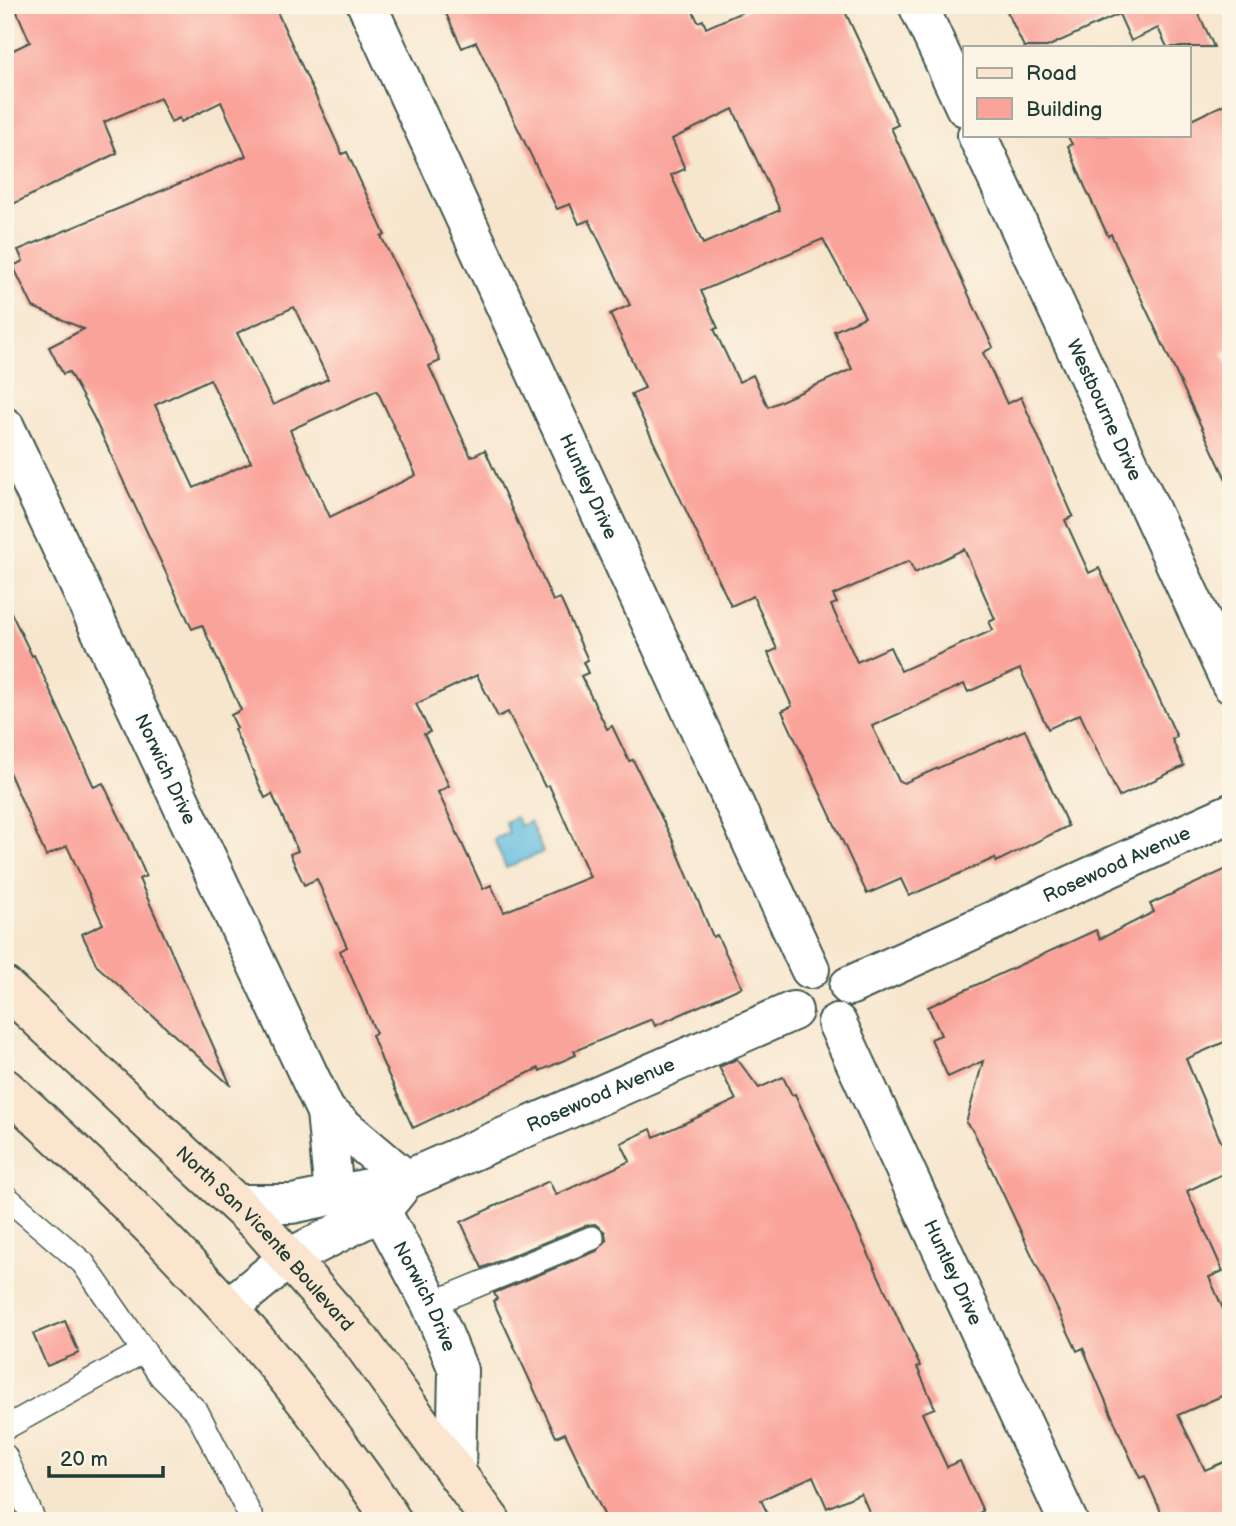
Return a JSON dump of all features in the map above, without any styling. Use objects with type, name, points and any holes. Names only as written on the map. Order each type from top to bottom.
[{"type":"main road","name":"North San Vicente Boulevard","points":[[5,987],[239,1204],[289,1258],[360,1340],[492,1521]]},
{"type":"main road","points":[[5,1088],[170,1245],[228,1308],[286,1375],[392,1521]]},
{"type":"street","name":"Huntley Drive","points":[[367,5],[810,970]]},
{"type":"street","points":[[918,5],[963,103]]},
{"type":"street","name":"Westbourne Drive","points":[[977,136],[1231,684]]},
{"type":"street","name":"Norwich Drive","points":[[5,427],[326,1112],[334,1195]]},
{"type":"street","name":"Rosewood Avenue","points":[[849,986],[1231,813]]},
{"type":"street","points":[[830,968],[849,986],[850,1008],[837,1023],[817,1028],[808,1025],[793,1011],[792,991],[795,982],[810,970],[830,968]]},
{"type":"street","name":"Rosewood Avenue","points":[[239,1204],[292,1204],[406,1180],[793,1011]]},
{"type":"street","name":"Huntley Drive","points":[[837,1023],[1068,1521]]},
{"type":"street","name":"Norwich Drive","points":[[326,1112],[406,1180]]},
{"type":"street","name":"Rosewood Avenue","points":[[228,1308],[289,1258],[381,1211],[406,1180]]},
{"type":"street","name":"Norwich Drive","points":[[381,1211],[431,1304],[458,1370],[456,1471]]},
{"type":"lane","points":[[5,1196],[83,1263],[162,1376],[197,1412],[253,1521]]},
{"type":"lane","points":[[431,1304],[592,1238]]},
{"type":"lane","points":[[5,1428],[144,1351]]},
{"type":"lane","points":[[5,1457],[34,1521]]},
{"type":"water","points":[[516,817],[520,826],[530,821],[543,852],[506,868],[494,839],[509,833],[505,822]]},
{"type":"building","points":[[14,5],[274,5],[342,154],[347,152],[385,235],[381,236],[431,338],[440,361],[429,366],[471,457],[485,450],[553,601],[560,598],[588,660],[583,662],[588,673],[581,676],[607,729],[612,726],[629,761],[633,760],[673,841],[713,937],[717,935],[742,987],[655,1026],[652,1019],[574,1051],[576,1055],[540,1071],[539,1068],[413,1128],[382,1061],[372,1035],[376,1033],[340,951],[347,947],[317,879],[304,885],[290,854],[298,851],[272,794],[265,798],[234,729],[237,728],[231,715],[241,710],[202,625],[192,629],[94,418],[69,372],[63,374],[49,347],[84,329],[33,307],[13,266],[23,261],[18,250],[246,156],[221,102],[181,122],[179,118],[171,122],[160,98],[104,122],[117,153],[5,208],[5,54],[30,42]],"holes":[[[294,307],[328,379],[273,405],[237,333]],[[210,379],[251,462],[194,488],[155,405]],[[377,390],[416,475],[330,517],[290,430]],[[477,675],[498,717],[508,712],[545,787],[549,785],[590,877],[504,912],[491,885],[483,889],[438,792],[449,786],[424,734],[430,732],[416,704]]]},
{"type":"building","points":[[442,5],[690,5],[698,22],[703,20],[706,28],[758,5],[842,5],[898,125],[891,128],[993,347],[983,353],[1007,404],[1021,397],[1073,516],[1065,520],[1089,573],[1099,568],[1177,737],[1172,739],[1184,766],[1119,797],[1080,714],[1048,729],[1020,669],[968,692],[964,684],[872,726],[899,781],[904,783],[1025,730],[1068,826],[996,862],[995,858],[909,896],[901,879],[867,894],[782,711],[792,706],[768,653],[777,649],[753,596],[731,606],[631,394],[645,388],[610,314],[630,305],[589,220],[579,224],[570,204],[557,209],[476,42],[462,48]],"holes":[[[733,109],[780,210],[703,244],[671,175],[685,169],[672,139]],[[823,239],[865,317],[834,331],[852,369],[768,407],[753,375],[739,382],[714,329],[718,328],[701,291]],[[964,549],[995,619],[989,622],[993,630],[901,671],[890,647],[857,662],[831,605],[837,603],[833,595],[909,561],[915,573]]]},
{"type":"building","points":[[1004,5],[1206,5],[1197,10],[1214,47],[1167,46],[1158,28],[1131,41],[1119,14],[1049,46],[1024,46]]},
{"type":"building","points":[[1231,101],[1231,349],[1222,353],[1231,372],[1231,490],[1111,234],[1108,236],[1068,146],[1072,144],[1068,136],[1190,136],[1190,121]]},
{"type":"building","points":[[5,600],[32,656],[34,655],[94,787],[103,783],[132,843],[146,876],[139,879],[231,1086],[97,966],[82,934],[103,924],[67,846],[46,856],[5,763]]},
{"type":"building","points":[[1231,867],[1231,1039],[1186,1059],[1221,1142],[1231,1138],[1231,1170],[1187,1191],[1223,1271],[1209,1277],[1231,1327],[1231,1392],[1178,1415],[1205,1470],[1231,1459],[1231,1521],[1165,1521],[1145,1476],[1140,1478],[1083,1348],[1077,1351],[973,1130],[966,1123],[983,1061],[948,1077],[931,1039],[941,1035],[928,1007],[1096,930],[1100,939],[1154,912],[1150,904]]},
{"type":"building","points":[[737,1059],[759,1088],[783,1077],[792,1095],[795,1094],[920,1366],[917,1367],[935,1408],[922,1413],[947,1467],[960,1461],[983,1511],[962,1521],[873,1521],[861,1493],[827,1508],[813,1476],[761,1500],[771,1521],[607,1521],[565,1433],[556,1437],[493,1301],[497,1299],[494,1293],[597,1251],[606,1241],[605,1232],[595,1224],[587,1225],[482,1268],[461,1222],[549,1181],[556,1195],[630,1161],[621,1143],[651,1129],[654,1137],[736,1100],[719,1067]]},
{"type":"building","points":[[65,1321],[79,1353],[47,1366],[33,1334]]}]
